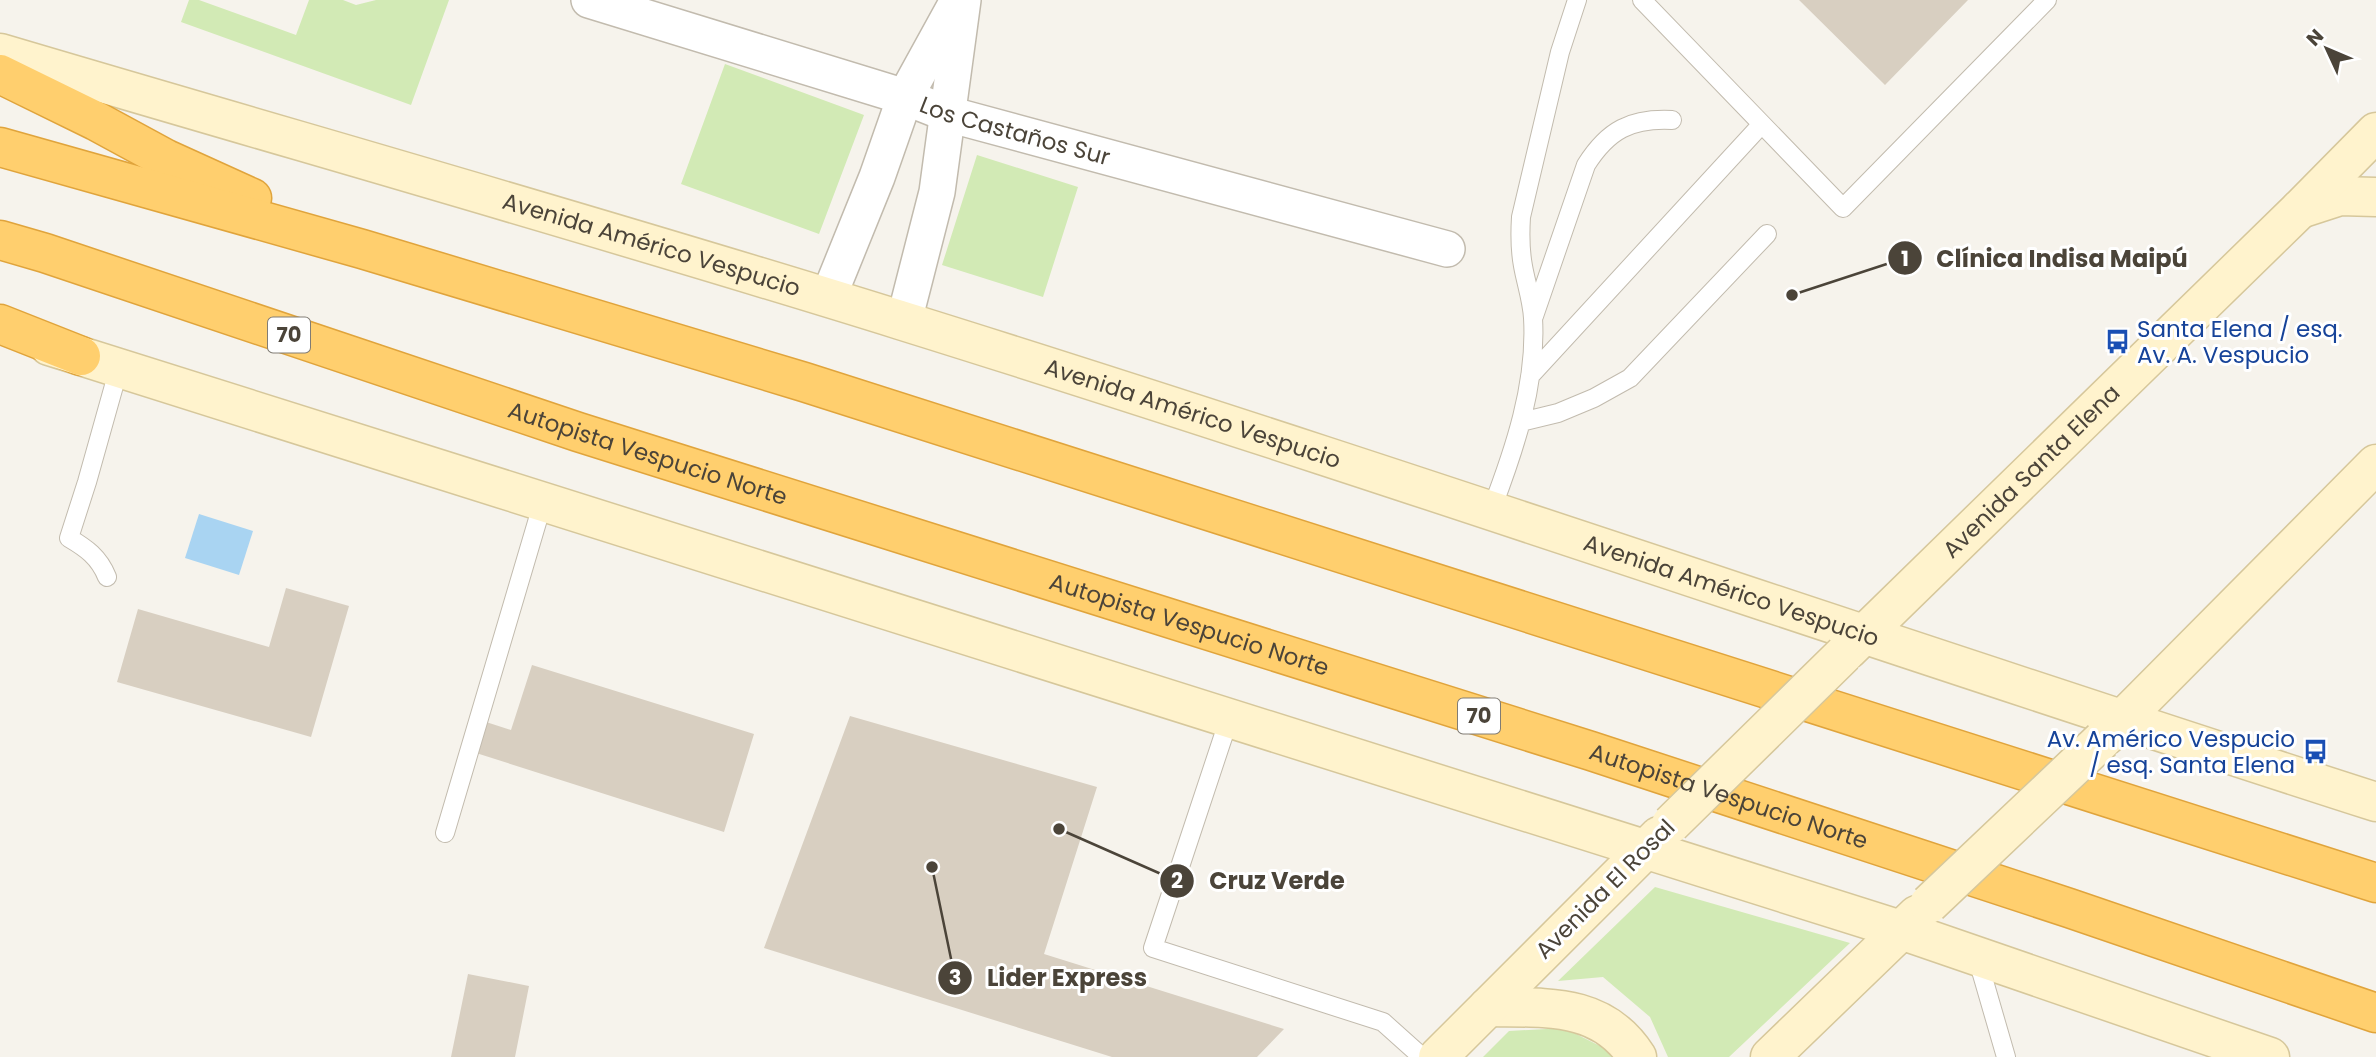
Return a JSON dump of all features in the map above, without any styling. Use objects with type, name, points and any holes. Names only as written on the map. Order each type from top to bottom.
[{"type":"highway","points":[[0,74],[166,159],[362,249]]},
{"type":"highway","points":[[0,147],[362,249],[804,382],[2376,883]]},
{"type":"highway","name":"Autopista Vespucio Norte","points":[[0,240],[578,432],[1591,751],[2082,912],[2376,1013]]},
{"type":"highway","points":[[0,324],[81,356]]},
{"type":"main road","name":"Avenida Américo Vespucio","points":[[0,53],[904,321],[1491,511],[1854,644],[2112,730],[2376,802]]},
{"type":"main road","name":"Avenida Santa Elena","points":[[1854,644],[2376,132]]},
{"type":"main road","points":[[2300,209],[2340,196],[2376,197]]},
{"type":"main road","points":[[0,331],[1229,719],[1658,837],[1901,930],[2266,1056]]},
{"type":"main road","points":[[1779,1054],[1901,930],[2112,730],[2376,464]]},
{"type":"main road","name":"Avenida El Rosal","points":[[1438,1057],[1854,644]]},
{"type":"main road","points":[[1488,1007],[1555,1009],[1595,1018],[1623,1037],[1637,1057]]},
{"type":"street","name":"Los Castaños Sur","points":[[589,0],[905,97],[948,114],[1447,248]]},
{"type":"street","points":[[828,298],[877,177],[905,97],[958,0]]},
{"type":"street","points":[[904,321],[937,192],[963,0]]},
{"type":"lane","points":[[1491,511],[1521,422],[1530,376],[1533,319],[1530,291],[1522,265],[1521,217],[1560,52],[1577,0]]},
{"type":"lane","points":[[1642,0],[1843,208],[2047,0]]},
{"type":"lane","points":[[1533,319],[1586,165],[1597,148],[1612,134],[1630,124],[1651,119],[1672,120]]},
{"type":"lane","points":[[1530,376],[1761,125]]},
{"type":"lane","points":[[1521,422],[1558,413],[1594,398],[1630,378],[1767,233]]},
{"type":"lane","points":[[107,577],[101,562],[68,538],[87,482],[119,368]]},
{"type":"lane","points":[[446,833],[544,502]]},
{"type":"lane","points":[[1229,719],[1153,948],[1383,1023],[1422,1057]]},
{"type":"lane","points":[[1977,957],[2006,1057]]},
{"type":"green space","points":[[189,0],[199,0],[296,35],[309,0],[343,0],[356,5],[376,0],[449,0],[411,105],[181,22]]},
{"type":"green space","points":[[725,64],[864,115],[819,234],[681,184]]},
{"type":"green space","points":[[977,155],[1078,187],[1043,297],[942,265]]},
{"type":"green space","points":[[1655,887],[1850,943],[1729,1057],[1668,1057],[1650,1017],[1603,977],[1558,981]]},
{"type":"green space","points":[[1564,1028],[1612,1052],[1614,1057],[1483,1057],[1509,1031]]},
{"type":"water","points":[[199,514],[253,531],[239,575],[185,558]]},
{"type":"building","points":[[1799,0],[1968,0],[1885,85]]},
{"type":"building","points":[[286,588],[349,606],[311,737],[117,682],[138,609],[269,647]]},
{"type":"building","points":[[532,665],[754,734],[724,832],[473,752],[483,721],[511,730]]},
{"type":"building","points":[[850,716],[1097,787],[1044,954],[1284,1029],[1257,1057],[1112,1057],[764,948]]},
{"type":"building","points":[[468,974],[529,986],[515,1057],[451,1057]]},
{"type":"place","name":"Clínica Indisa Maipú","points":[[1792,295]]},
{"type":"place","name":"Santa Elena / esq. Av. A. Vespucio","points":[[2117,342]]},
{"type":"place","name":"Av. Américo Vespucio / esq. Santa Elena","points":[[2315,752]]},
{"type":"place","name":"Cruz Verde","points":[[1059,829]]},
{"type":"place","name":"Lider Express","points":[[932,867]]}]
